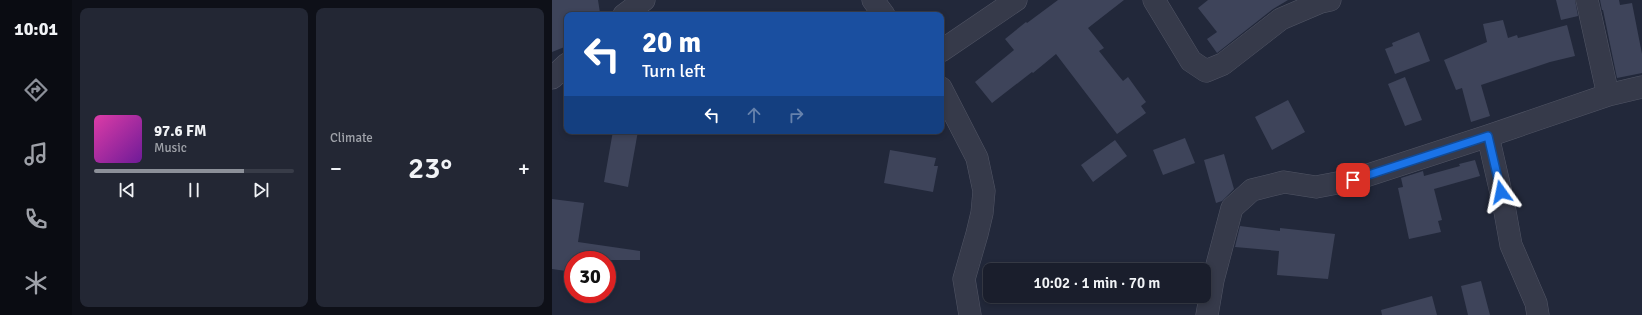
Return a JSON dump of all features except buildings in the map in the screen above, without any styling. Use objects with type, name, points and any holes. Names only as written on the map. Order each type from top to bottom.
[{"type":"street","points":[[628,12],[644,0]]},
{"type":"street","points":[[873,0],[882,12]]},
{"type":"street","points":[[944,49],[1016,0]]},
{"type":"street","points":[[1154,0],[1192,61],[1206,71],[1223,64],[1281,19],[1321,2],[1330,0]]},
{"type":"street","points":[[1587,0],[1608,95]]},
{"type":"street","points":[[552,78],[564,67]]},
{"type":"street","points":[[1207,315],[1213,280],[1232,208],[1252,190],[1284,182],[1316,187],[1353,180],[1608,95],[1642,87]]},
{"type":"street","points":[[944,94],[977,158],[984,191],[980,220],[964,279],[970,315]]},
{"type":"street","points":[[1488,136],[1511,244],[1536,303],[1538,315]]},
{"type":"route","points":[[1353,180],[1488,136],[1501,192]]}]
